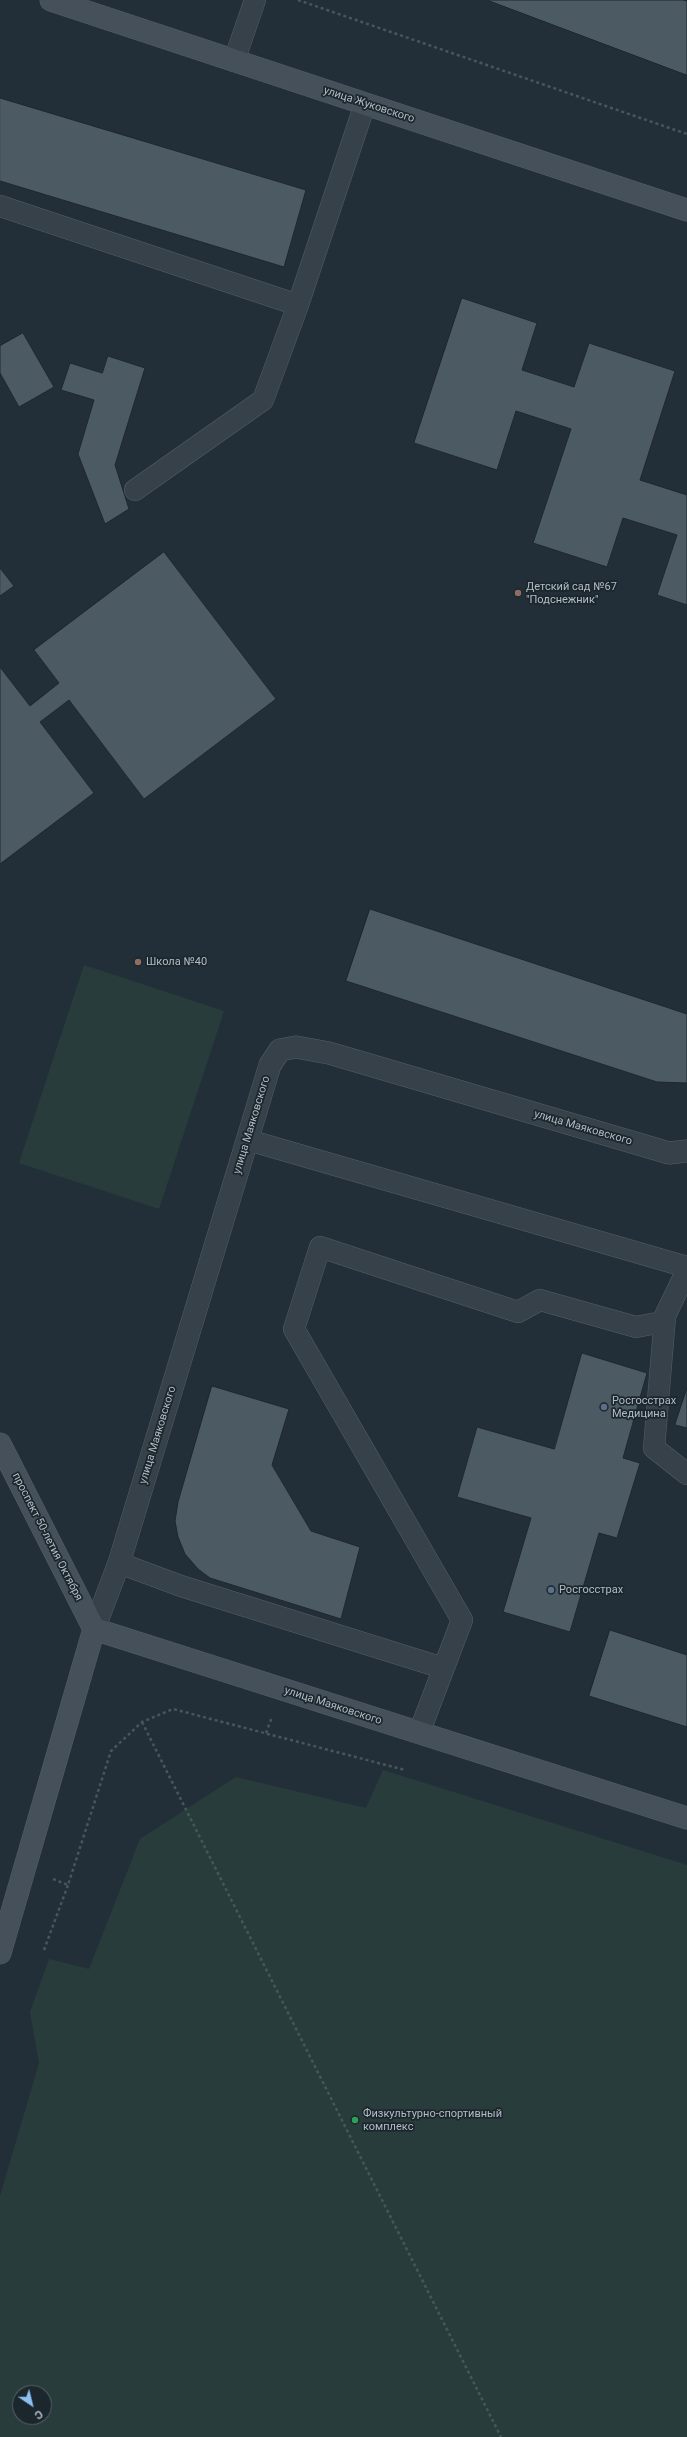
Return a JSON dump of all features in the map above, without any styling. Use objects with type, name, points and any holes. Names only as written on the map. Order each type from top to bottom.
[{"type":"street","name":"улица Жуковского","points":[[51,0],[687,210]]},
{"type":"street","name":"улица Маяковского","points":[[687,1151],[669,1153],[329,1053],[296,1047],[280,1050],[270,1065],[119,1563],[94,1629],[687,1818]]},
{"type":"street","name":"проспект 50-летия Октября","points":[[0,1444],[94,1629]]},
{"type":"street","points":[[0,1953],[94,1629]]},
{"type":"lane","points":[[234,60],[255,0]]},
{"type":"lane","points":[[134,490],[263,400],[298,305],[365,104]]},
{"type":"lane","points":[[0,206],[298,305]]},
{"type":"lane","points":[[248,1140],[687,1268],[662,1322],[636,1327],[540,1300],[518,1312],[320,1248],[294,1329],[462,1620],[419,1733]]},
{"type":"lane","points":[[665,1317],[654,1448],[687,1474]]},
{"type":"lane","points":[[119,1563],[181,1586],[443,1668]]},
{"type":"path","points":[[298,0],[687,134]]},
{"type":"path","points":[[44,1950],[68,1885],[111,1751],[142,1722],[173,1709],[405,1770]]},
{"type":"path","points":[[142,1722],[501,2437]]},
{"type":"path","points":[[24,1869],[68,1885]]},
{"type":"green space","points":[[84,965],[224,1011],[159,1209],[19,1163]]},
{"type":"green space","name":"Физкультурно-спортивный комплекс","points":[[383,1770],[687,1865],[687,2437],[0,2437],[0,2196],[39,2063],[30,2012],[49,1959],[89,1969],[140,1839],[236,1777],[366,1808]]},
{"type":"building","points":[[487,0],[687,1],[687,75]]},
{"type":"building","points":[[0,98],[306,190],[284,267],[0,181]]},
{"type":"building","points":[[462,298],[537,323],[522,370],[574,387],[589,343],[675,371],[640,480],[687,495],[687,605],[657,595],[677,535],[623,518],[607,567],[533,543],[571,429],[516,411],[497,470],[414,443]]},
{"type":"building","points":[[23,333],[54,387],[19,407],[0,373],[0,346]]},
{"type":"building","points":[[108,356],[145,368],[115,465],[129,509],[105,524],[78,454],[94,400],[61,390],[70,363],[102,373]]},
{"type":"building","points":[[164,552],[276,699],[144,799],[69,700],[40,722],[94,793],[0,864],[0,667],[30,706],[59,683],[34,650]]},
{"type":"building","points":[[0,568],[14,586],[0,596]]},
{"type":"building","points":[[370,909],[687,1014],[687,1083],[657,1082],[346,981]]},
{"type":"building","points":[[582,1353],[647,1373],[623,1458],[640,1463],[617,1538],[599,1533],[570,1632],[503,1612],[531,1518],[457,1497],[477,1427],[554,1449]]},
{"type":"building","points":[[212,1386],[289,1409],[272,1465],[311,1531],[360,1547],[341,1619],[210,1578],[198,1569],[185,1554],[178,1537],[175,1521],[178,1502]]},
{"type":"building","points":[[687,1388],[687,1428],[675,1425]]},
{"type":"building","points":[[610,1630],[687,1655],[687,1727],[589,1696]]},
{"type":"place","name":"Детский сад №67 \"Подснежник\"","points":[[518,593]]},
{"type":"place","name":"Школа №40","points":[[138,962]]},
{"type":"place","name":"Росгосстрах Медицина","points":[[604,1407]]},
{"type":"place","name":"Росгосстрах","points":[[551,1590]]},
{"type":"place","name":"Физкультурно-спортивный комплекс","points":[[355,2120]]}]
